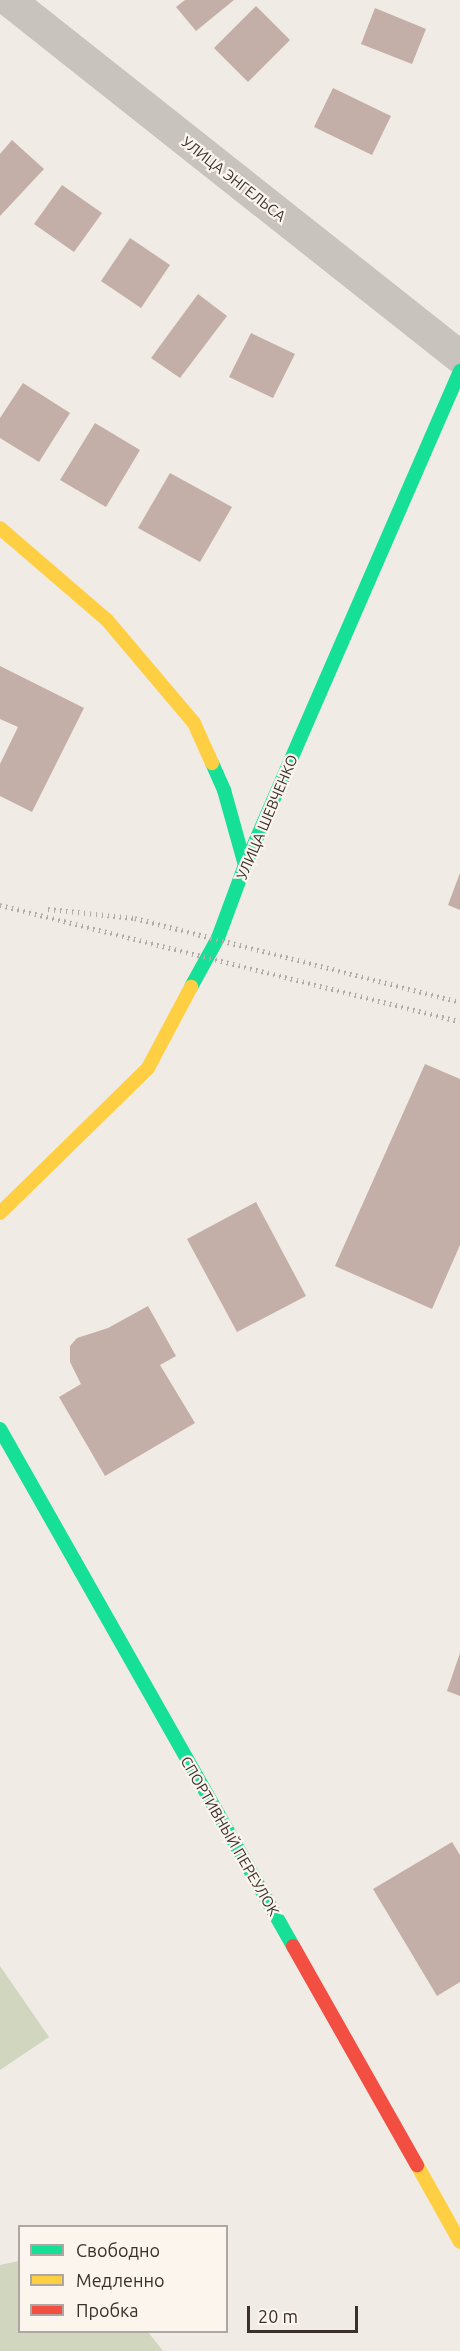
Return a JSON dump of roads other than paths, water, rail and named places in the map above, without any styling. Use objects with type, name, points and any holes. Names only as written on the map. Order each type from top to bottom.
[{"type":"street","name":"УЛИЦА ЭНГЕЛЬСА","points":[[9,0],[460,357]]},
{"type":"street","name":"УЛИЦА ШЕВЧЕНКО","points":[[0,1213],[148,1068],[218,938],[245,865],[460,371]]},
{"type":"street","points":[[0,528],[107,621],[194,723],[224,790],[245,865]]},
{"type":"street","name":"СПОРТИВНЫЙ ПЕРЕУЛОК","points":[[0,1429],[460,2242]]},
{"type":"railway","points":[[0,905],[460,1021]]},
{"type":"railway","points":[[48,909],[135,918],[460,1002]]}]
